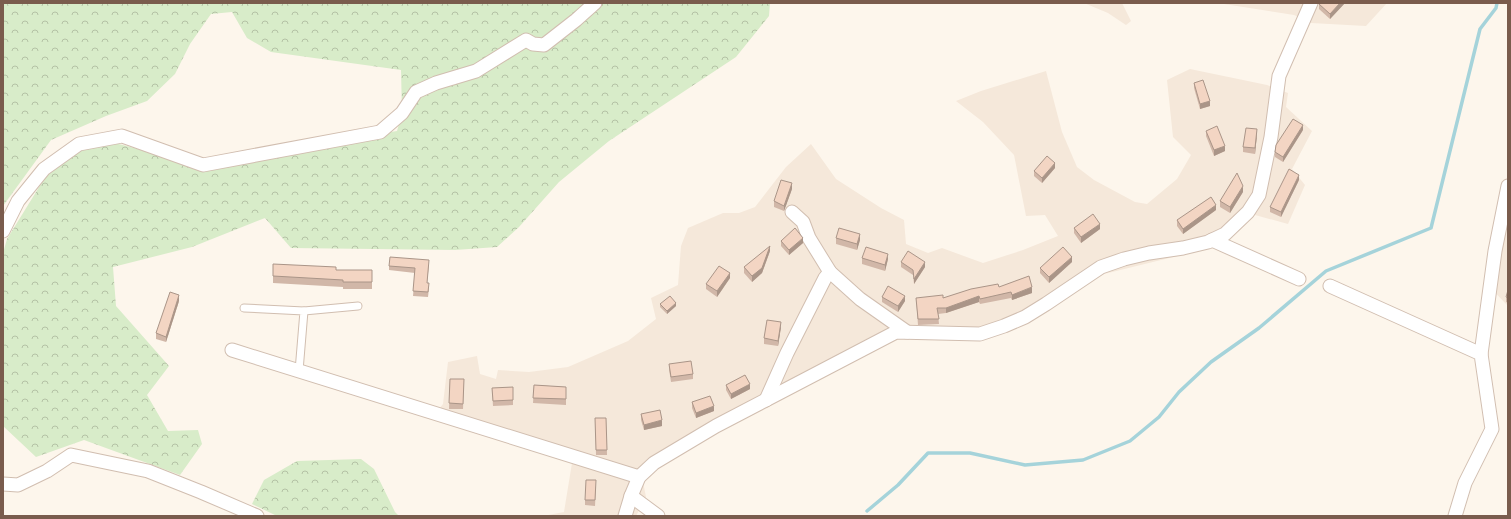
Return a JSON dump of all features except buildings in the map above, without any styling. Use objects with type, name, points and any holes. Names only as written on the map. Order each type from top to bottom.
[{"type":"street","points":[[3,231],[18,201],[44,170],[79,144],[122,136],[203,165],[380,132],[402,113],[416,92],[436,83],[476,71],[526,40],[533,44],[544,45],[595,3]]},
{"type":"street","points":[[624,516],[639,477],[654,463],[716,426],[896,332],[980,334],[1025,317],[1100,267],[1149,253],[1183,248],[1212,240],[1225,234],[1248,212],[1259,195],[1271,137],[1279,76],[1311,3]]},
{"type":"street","points":[[1455,516],[1465,483],[1492,429],[1481,354],[1495,251],[1508,186]]},
{"type":"street","points":[[792,212],[803,222],[809,238],[830,272],[860,300],[906,332]]},
{"type":"street","points":[[1212,240],[1299,279]]},
{"type":"street","points":[[766,400],[825,278],[830,272]]},
{"type":"street","points":[[1330,286],[1481,354]]},
{"type":"street","points":[[232,350],[639,477]]},
{"type":"street","points":[[3,484],[18,485],[47,471],[71,455],[148,472],[201,492],[257,516]]},
{"type":"street","points":[[631,496],[658,516]]},
{"type":"lane","points":[[244,308],[304,311],[358,306]]},
{"type":"lane","points":[[300,371],[304,311]]},
{"type":"shaded area","points":[[1084,3],[1122,3],[1131,21],[1126,25],[1108,13]]},
{"type":"shaded area","points":[[1222,3],[1387,3],[1366,26],[1311,23],[1294,15]]},
{"type":"shaded area","points":[[1190,69],[1267,85],[1288,93],[1286,107],[1312,131],[1292,169],[1305,185],[1288,224],[1255,215],[1222,245],[1100,275],[983,338],[892,336],[688,446],[642,477],[646,497],[636,516],[543,516],[564,512],[572,463],[432,418],[443,404],[448,362],[477,356],[480,374],[496,379],[498,370],[529,372],[568,367],[628,341],[656,319],[651,298],[678,285],[681,246],[688,228],[723,213],[739,213],[755,207],[786,167],[811,144],[836,179],[881,208],[904,220],[906,244],[928,253],[942,248],[983,263],[1023,250],[1058,236],[1045,215],[1026,216],[1014,155],[983,122],[956,101],[981,91],[1046,71],[1062,132],[1077,167],[1094,180],[1135,202],[1147,204],[1177,179],[1191,155],[1173,137],[1167,80]]},
{"type":"shaded area","points":[[1508,175],[1508,306],[1485,282]]},
{"type":"green space","points":[[3,3],[770,3],[769,16],[736,57],[609,141],[559,182],[519,227],[497,247],[455,250],[291,248],[265,218],[192,247],[113,267],[116,306],[169,366],[147,395],[168,431],[198,430],[202,444],[180,475],[84,440],[36,457],[3,426],[3,253],[7,239],[49,171],[78,150],[115,143],[173,158],[201,171],[322,143],[397,131],[402,113],[401,70],[271,52],[247,38],[232,12],[211,14],[190,44],[175,74],[147,101],[106,116],[51,140],[3,206]]},
{"type":"green space","points":[[361,459],[374,469],[395,512],[399,516],[277,516],[252,504],[264,480],[297,461]]},
{"type":"waterway","points":[[867,511],[898,485],[928,453],[970,453],[1025,465],[1083,460],[1130,441],[1159,417],[1179,392],[1211,362],[1259,328],[1326,271],[1431,228],[1480,29],[1496,8],[1497,3]]}]
